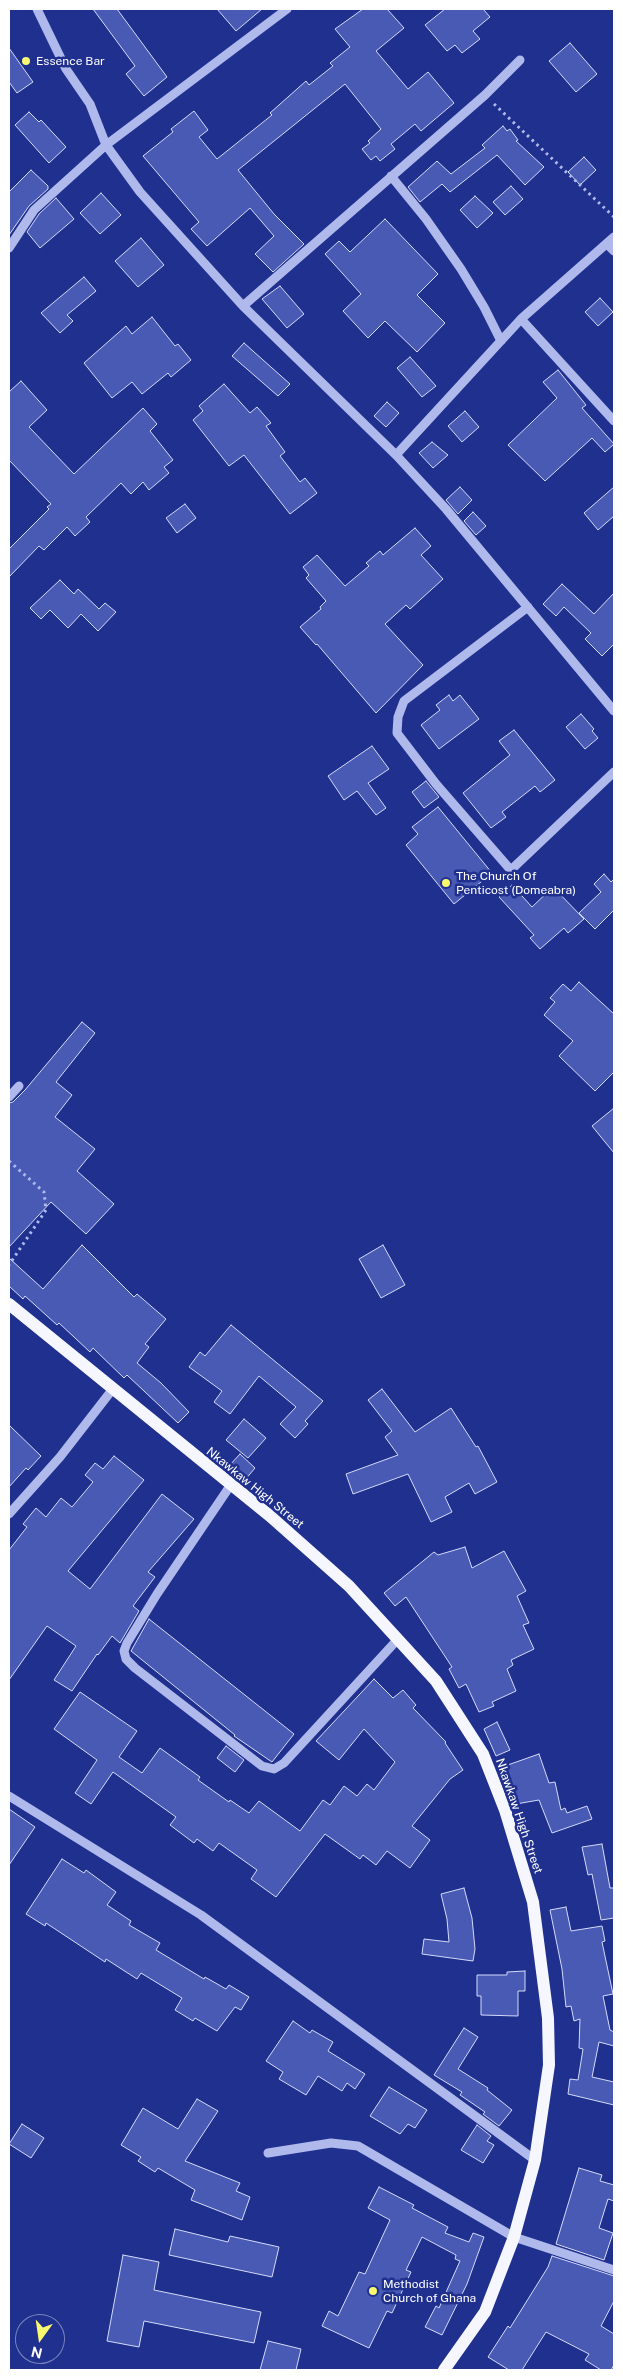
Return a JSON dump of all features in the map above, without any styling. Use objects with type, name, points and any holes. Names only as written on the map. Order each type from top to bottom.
[{"type":"main road","name":"Nkawkaw High Street","points":[[9,1304],[230,1486],[270,1516],[349,1586],[436,1681],[483,1754],[505,1810],[534,1902],[548,2018],[548,2065],[535,2160],[514,2237],[484,2312],[444,2370]]},
{"type":"street","points":[[37,9],[66,70],[90,104],[106,145],[140,192],[243,306],[396,455],[446,509],[614,711]]},
{"type":"street","points":[[9,248],[34,210],[106,145],[287,9]]},
{"type":"street","points":[[243,306],[485,95],[520,60]]},
{"type":"street","points":[[391,176],[426,219],[461,269],[484,306],[501,342]]},
{"type":"street","points":[[396,455],[521,319],[614,237]]},
{"type":"street","points":[[607,244],[614,251]]},
{"type":"street","points":[[521,319],[614,421]]},
{"type":"street","points":[[528,607],[404,701],[398,717],[397,734],[436,784],[509,868],[513,868],[614,772]]},
{"type":"street","points":[[9,1097],[19,1086]]},
{"type":"street","points":[[9,1514],[60,1457],[112,1390]]},
{"type":"street","points":[[230,1486],[157,1594],[127,1643],[124,1651],[126,1658],[135,1668],[262,1766],[274,1769],[284,1763],[398,1639]]},
{"type":"street","points":[[9,1796],[201,1915],[535,2160]]},
{"type":"street","points":[[268,2153],[331,2143],[358,2146],[514,2237],[614,2270]]},
{"type":"path","points":[[485,95],[614,217]]},
{"type":"path","points":[[9,1161],[44,1192],[46,1210],[9,1265]]},
{"type":"building","points":[[93,9],[117,9],[167,77],[144,96],[126,74],[135,66]]},
{"type":"building","points":[[217,9],[262,9],[236,31]]},
{"type":"building","points":[[363,9],[387,9],[404,28],[376,51],[408,89],[428,72],[454,103],[421,131],[415,124],[391,144],[395,149],[380,161],[376,156],[371,160],[362,149],[370,143],[368,141],[381,129],[345,84],[238,170],[274,214],[304,244],[273,272],[255,254],[274,236],[250,208],[207,246],[191,229],[199,222],[143,156],[173,132],[171,129],[194,111],[208,130],[199,137],[217,159],[272,115],[270,113],[306,81],[309,85],[333,66],[330,63],[350,47],[335,29]]},
{"type":"building","points":[[445,9],[483,9],[490,17],[473,31],[480,39],[462,53],[455,45],[447,51],[425,25]]},
{"type":"building","points":[[570,43],[597,74],[576,92],[549,61]]},
{"type":"building","points":[[9,48],[33,82],[17,93],[9,82]]},
{"type":"building","points":[[29,112],[39,122],[41,120],[66,147],[49,163],[15,125]]},
{"type":"building","points":[[503,126],[507,131],[510,129],[518,140],[516,141],[544,167],[525,185],[497,155],[450,192],[442,184],[420,202],[408,187],[437,161],[451,174],[485,148],[482,145]]},
{"type":"building","points":[[584,157],[596,170],[580,185],[568,172]]},
{"type":"building","points":[[31,170],[48,186],[48,189],[29,206],[9,235],[9,192]]},
{"type":"building","points":[[511,186],[523,199],[505,215],[493,202]]},
{"type":"building","points":[[101,193],[121,215],[100,234],[80,213]]},
{"type":"building","points":[[475,196],[493,213],[477,228],[460,210]]},
{"type":"building","points":[[56,198],[74,219],[40,248],[27,232],[39,214]]},
{"type":"building","points":[[385,219],[438,274],[417,295],[445,323],[417,352],[385,321],[368,338],[343,311],[361,294],[325,254],[339,241],[350,252]]},
{"type":"building","points":[[141,238],[164,265],[138,287],[115,261]]},
{"type":"building","points":[[84,277],[96,291],[67,315],[73,321],[60,333],[41,313]]},
{"type":"building","points":[[280,286],[304,314],[287,328],[262,299]]},
{"type":"building","points":[[600,298],[613,312],[598,326],[585,312]]},
{"type":"building","points":[[152,317],[175,346],[178,344],[191,360],[171,377],[168,373],[142,394],[132,382],[112,398],[84,363],[126,326],[132,334]]},
{"type":"building","points":[[244,343],[290,384],[278,396],[232,356]]},
{"type":"building","points":[[410,357],[436,386],[422,397],[397,368]]},
{"type":"building","points":[[558,370],[586,405],[582,408],[614,444],[605,452],[592,438],[545,481],[508,445],[557,398],[543,382]]},
{"type":"building","points":[[21,381],[47,410],[29,427],[74,474],[143,408],[157,424],[150,431],[173,460],[164,467],[169,473],[149,490],[143,482],[131,494],[121,483],[86,517],[90,522],[75,536],[67,527],[44,550],[39,546],[9,577],[9,549],[49,509],[47,507],[51,504],[9,460],[9,392]]},
{"type":"building","points":[[224,384],[250,413],[257,407],[271,423],[266,426],[285,452],[280,456],[300,482],[305,478],[317,493],[290,514],[244,455],[229,466],[193,420],[203,411],[199,406]]},
{"type":"building","points":[[387,402],[399,413],[386,427],[374,416]]},
{"type":"building","points":[[465,411],[479,427],[462,442],[448,426]]},
{"type":"building","points":[[432,442],[448,455],[433,468],[419,453]]},
{"type":"building","points":[[460,487],[472,500],[458,514],[446,500]]},
{"type":"building","points":[[614,487],[614,516],[598,530],[584,513]]},
{"type":"building","points":[[185,504],[196,518],[177,533],[166,518]]},
{"type":"building","points":[[473,512],[486,526],[476,535],[464,521]]},
{"type":"building","points":[[415,528],[431,546],[421,555],[443,579],[410,609],[406,605],[385,624],[423,665],[376,713],[300,627],[321,609],[320,607],[326,601],[306,578],[309,575],[303,567],[317,555],[345,586],[369,566],[366,563],[380,551],[383,555]]},
{"type":"building","points":[[60,580],[74,594],[78,589],[99,609],[105,603],[116,612],[98,631],[81,614],[68,628],[50,610],[41,619],[30,608]]},
{"type":"building","points":[[562,584],[594,614],[614,593],[614,644],[602,656],[585,639],[591,633],[564,607],[556,616],[543,604]]},
{"type":"building","points":[[449,695],[453,701],[460,695],[479,719],[439,749],[421,725],[440,710],[436,705]]},
{"type":"building","points":[[581,714],[594,729],[592,731],[598,738],[585,749],[566,727]]},
{"type":"building","points":[[514,730],[555,780],[540,792],[535,786],[502,812],[506,817],[491,828],[463,793],[510,755],[499,741]]},
{"type":"building","points":[[372,746],[389,769],[368,783],[386,808],[376,815],[357,791],[344,800],[328,776]]},
{"type":"building","points":[[426,781],[439,797],[424,808],[412,792]]},
{"type":"building","points":[[438,807],[492,873],[454,904],[406,845],[418,834],[412,827]]},
{"type":"building","points":[[604,874],[611,882],[614,879],[614,910],[595,929],[579,913],[601,892],[594,884]]},
{"type":"building","points":[[512,885],[532,907],[553,887],[584,919],[568,933],[564,928],[540,949],[530,938],[534,935],[499,897]]},
{"type":"building","points":[[579,982],[614,1014],[614,1072],[595,1091],[559,1056],[573,1041],[544,1015],[555,1002],[550,998],[563,984],[571,991]]},
{"type":"building","points":[[82,1022],[95,1033],[56,1082],[72,1095],[55,1117],[95,1149],[77,1171],[114,1204],[86,1234],[51,1202],[9,1247],[9,1103],[13,1102],[25,1090]]},
{"type":"building","points":[[614,1108],[614,1153],[592,1126]]},
{"type":"building","points":[[82,1245],[134,1297],[137,1294],[166,1319],[145,1344],[149,1347],[137,1363],[161,1383],[189,1412],[178,1423],[127,1375],[124,1378],[93,1348],[90,1352],[59,1323],[57,1325],[25,1296],[23,1299],[9,1286],[9,1258],[43,1289]]},
{"type":"building","points":[[383,1245],[405,1285],[381,1298],[359,1259]]},
{"type":"building","points":[[231,1325],[323,1401],[305,1421],[308,1424],[295,1438],[280,1424],[296,1407],[259,1376],[230,1414],[214,1402],[222,1391],[189,1367],[200,1352],[205,1356]]},
{"type":"building","points":[[382,1389],[415,1432],[451,1408],[476,1447],[478,1446],[497,1482],[475,1494],[469,1483],[445,1497],[452,1512],[431,1522],[408,1474],[353,1494],[346,1474],[398,1455],[385,1437],[392,1431],[368,1400]]},
{"type":"building","points":[[244,1419],[266,1438],[248,1458],[226,1440]]},
{"type":"building","points":[[9,1425],[41,1456],[28,1470],[26,1468],[9,1487]]},
{"type":"building","points":[[240,1454],[255,1468],[244,1481],[228,1467]]},
{"type":"building","points":[[114,1456],[144,1480],[68,1571],[90,1589],[162,1494],[194,1519],[148,1572],[155,1577],[133,1606],[139,1611],[120,1643],[112,1636],[97,1654],[72,1691],[54,1680],[76,1646],[47,1626],[9,1680],[9,1550],[27,1527],[23,1524],[36,1508],[46,1517],[61,1498],[72,1507],[93,1482],[85,1475],[95,1463],[103,1469]]},
{"type":"building","points":[[465,1547],[472,1568],[504,1551],[526,1591],[517,1596],[529,1623],[523,1625],[534,1649],[511,1660],[513,1665],[507,1669],[516,1691],[492,1702],[494,1706],[479,1712],[466,1684],[459,1688],[449,1669],[452,1667],[406,1597],[395,1606],[384,1593],[434,1552],[438,1555]]},
{"type":"building","points":[[149,1619],[294,1734],[272,1762],[234,1736],[131,1651]]},
{"type":"building","points":[[374,1679],[393,1698],[403,1690],[416,1705],[413,1708],[446,1742],[463,1770],[450,1779],[412,1826],[430,1840],[410,1868],[387,1851],[376,1865],[363,1855],[360,1859],[325,1834],[276,1897],[251,1879],[257,1870],[219,1843],[213,1851],[197,1839],[194,1843],[170,1825],[176,1817],[113,1772],[91,1804],[75,1793],[97,1760],[54,1729],[80,1692],[137,1731],[119,1757],[142,1773],[160,1748],[200,1777],[198,1780],[229,1802],[230,1800],[249,1813],[259,1801],[300,1831],[323,1800],[330,1805],[344,1786],[357,1796],[367,1784],[374,1790],[395,1762],[364,1729],[339,1760],[316,1741]]},
{"type":"building","points":[[497,1722],[510,1750],[496,1756],[484,1729]]},
{"type":"building","points":[[226,1746],[244,1760],[235,1772],[217,1758]]},
{"type":"building","points":[[539,1754],[549,1783],[555,1782],[561,1810],[565,1808],[567,1813],[587,1806],[592,1819],[552,1833],[539,1800],[516,1804],[511,1785],[507,1786],[502,1767]]},
{"type":"building","points":[[9,1809],[35,1827],[9,1865]]},
{"type":"building","points":[[602,1844],[610,1888],[614,1888],[614,1918],[601,1920],[592,1874],[588,1875],[582,1847]]},
{"type":"building","points":[[62,1859],[84,1873],[86,1870],[116,1892],[107,1905],[131,1921],[129,1925],[160,1943],[156,1950],[204,1979],[205,1977],[226,1989],[229,1985],[249,1997],[241,2010],[235,2007],[217,2031],[195,2018],[193,2021],[175,2010],[182,1998],[141,1973],[137,1979],[106,1959],[105,1962],[46,1923],[45,1926],[26,1914]]},
{"type":"building","points":[[464,1888],[472,1918],[475,1949],[473,1961],[422,1954],[424,1939],[449,1942],[447,1919],[441,1894]]},
{"type":"building","points":[[566,1907],[571,1931],[602,1926],[605,1941],[602,1942],[613,1994],[603,1996],[610,2030],[614,2032],[614,2046],[599,2042],[592,2077],[614,2082],[614,2105],[568,2094],[570,2079],[578,2080],[583,2049],[579,2048],[580,2019],[574,2021],[571,2006],[566,2007],[562,1969],[550,1910]]},
{"type":"building","points":[[525,1971],[525,1991],[518,1991],[518,2016],[481,2015],[481,1996],[477,1996],[477,1975],[507,1975],[507,1972]]},
{"type":"building","points":[[293,2021],[310,2033],[312,2030],[333,2042],[328,2051],[365,2074],[355,2089],[347,2083],[342,2091],[318,2076],[306,2095],[279,2079],[283,2072],[266,2061]]},
{"type":"building","points":[[464,2028],[478,2037],[458,2069],[488,2088],[487,2090],[512,2110],[499,2126],[483,2114],[485,2112],[460,2095],[462,2092],[434,2075]]},
{"type":"building","points":[[389,2087],[427,2110],[415,2128],[408,2124],[400,2134],[370,2116]]},
{"type":"building","points":[[197,2099],[218,2111],[185,2161],[240,2183],[236,2191],[250,2197],[242,2220],[191,2200],[195,2190],[158,2168],[155,2172],[138,2161],[141,2157],[121,2145],[143,2108],[178,2129]]},
{"type":"building","points":[[22,2124],[44,2138],[31,2158],[9,2144]]},
{"type":"building","points":[[477,2125],[491,2136],[487,2141],[494,2145],[483,2163],[461,2150]]},
{"type":"building","points":[[579,2168],[602,2175],[600,2181],[614,2185],[614,2201],[608,2199],[599,2228],[613,2233],[604,2260],[556,2244]]},
{"type":"building","points":[[379,2187],[414,2205],[412,2208],[448,2227],[445,2233],[469,2242],[473,2233],[484,2237],[467,2284],[442,2335],[425,2327],[436,2306],[439,2308],[460,2261],[455,2259],[456,2255],[422,2237],[406,2270],[411,2272],[392,2313],[387,2311],[369,2348],[322,2326],[329,2311],[338,2316],[359,2272],[365,2274],[390,2220],[368,2208]]},
{"type":"building","points":[[175,2229],[228,2242],[230,2236],[279,2247],[272,2277],[169,2255]]},
{"type":"building","points":[[123,2255],[159,2262],[154,2290],[261,2312],[254,2343],[144,2321],[139,2347],[107,2341]]},
{"type":"building","points":[[552,2256],[614,2276],[614,2301],[601,2326],[614,2334],[614,2365],[611,2370],[601,2370],[585,2360],[589,2354],[546,2332],[522,2370],[509,2370],[488,2357],[508,2326],[510,2328],[548,2267]]},
{"type":"building","points":[[268,2341],[301,2349],[296,2370],[260,2370]]},
{"type":"place","name":"Essence Bar","points":[[26,61]]},
{"type":"place","name":"The Church Of Penticost (Domeabra)","points":[[446,883]]},
{"type":"place","name":"Methodist Church of Ghana","points":[[373,2291]]}]
